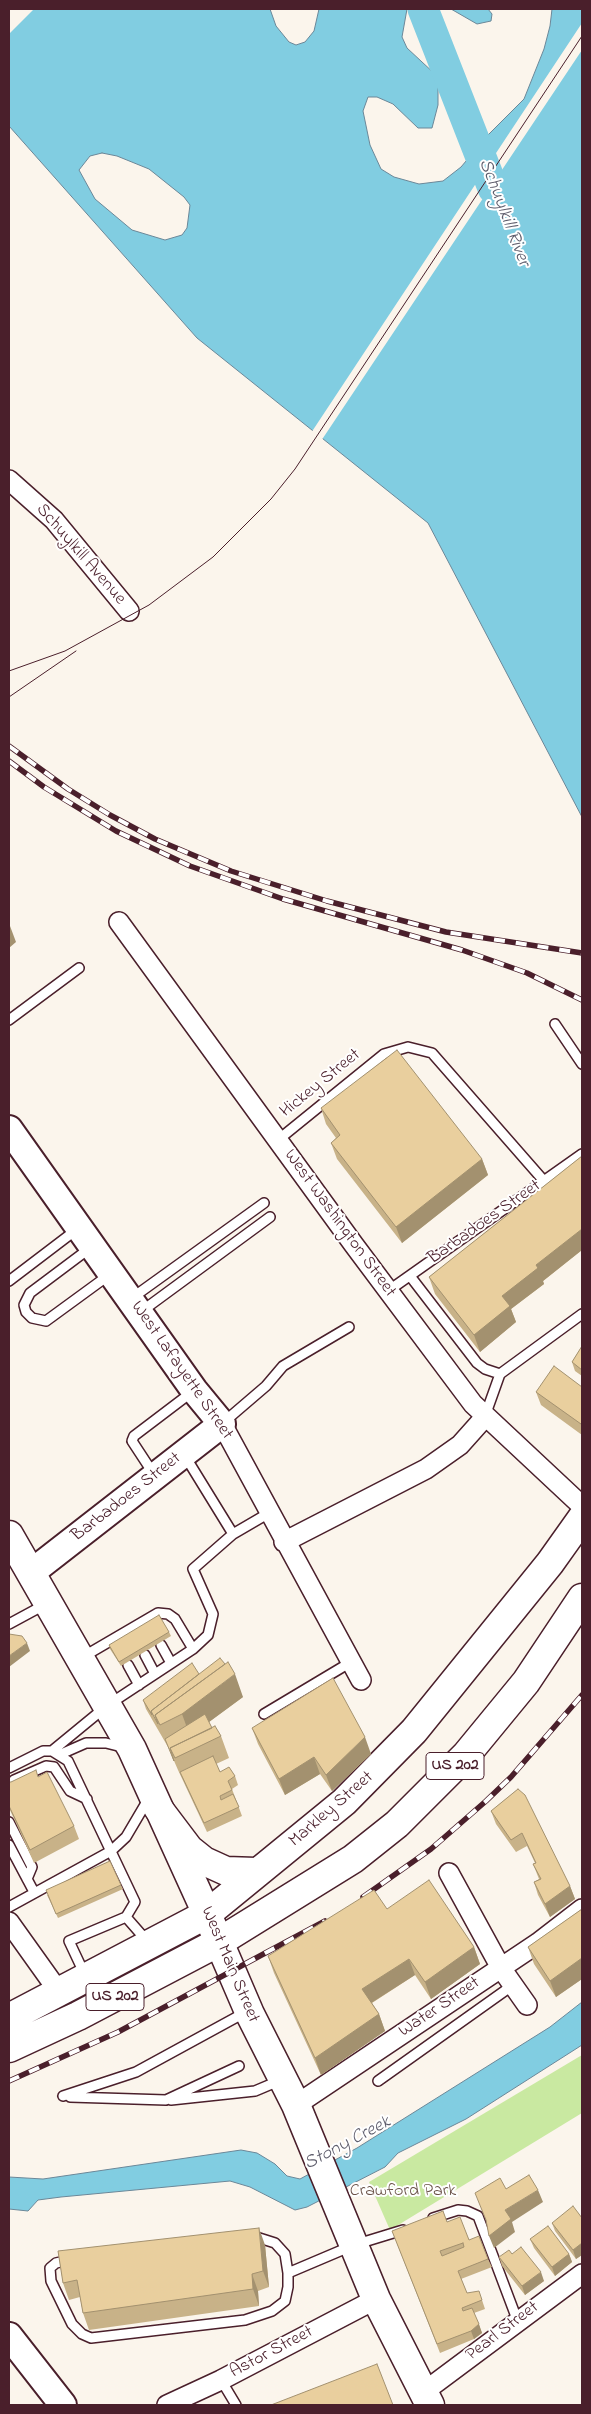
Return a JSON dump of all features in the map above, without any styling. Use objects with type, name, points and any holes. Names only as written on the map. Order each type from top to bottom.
[{"type":"main road","name":"Markley Street","points":[[9,2018],[207,1914],[256,1872],[316,1826],[375,1772],[414,1731],[550,1563],[582,1518]]},
{"type":"main road","name":"West Main Street","points":[[9,1535],[32,1572],[132,1749],[207,1914],[248,2011],[299,2113],[376,2299],[428,2398]]},
{"type":"main road","name":"US 202","points":[[9,2048],[78,2016],[219,1942],[353,1859],[397,1824],[466,1755],[507,1708],[544,1658],[582,1598]]},
{"type":"main road","points":[[155,1801],[189,1849],[204,1861],[226,1871],[256,1872]]},
{"type":"street","name":"Schuylkill Avenue","points":[[9,480],[54,520],[129,610]]},
{"type":"street","name":"West Washington Street","points":[[119,922],[388,1291],[473,1404],[582,1506]]},
{"type":"street","name":"West Lafayette Street","points":[[9,1129],[194,1390],[222,1424],[284,1542],[361,1680]]},
{"type":"street","points":[[284,1542],[426,1469],[460,1445],[485,1417]]},
{"type":"street","name":"Barbadoes Street","points":[[32,1572],[222,1424]]},
{"type":"street","points":[[449,1873],[501,1968],[527,2005]]},
{"type":"street","name":"Water Street","points":[[299,2113],[582,1909]]},
{"type":"street","points":[[9,1922],[59,1992]]},
{"type":"street","name":"Pearl Street","points":[[428,2398],[518,2322],[582,2274]]},
{"type":"street","name":"Astor Street","points":[[167,2405],[221,2380],[376,2299]]},
{"type":"street","points":[[9,2336],[63,2405]]},
{"type":"lane","points":[[9,1020],[79,968]]},
{"type":"lane","points":[[555,1024],[582,1064]]},
{"type":"lane","name":"Hickey Street","points":[[278,1140],[384,1054],[408,1047],[432,1053],[544,1181]]},
{"type":"lane","name":"Barbadoes Street","points":[[388,1291],[582,1154]]},
{"type":"lane","points":[[135,1306],[264,1203]]},
{"type":"lane","points":[[135,1306],[270,1217]]},
{"type":"lane","points":[[86,1237],[30,1293],[24,1305],[26,1312],[32,1318],[46,1321],[111,1273]]},
{"type":"lane","points":[[9,1281],[86,1237]]},
{"type":"lane","points":[[410,1276],[477,1362],[485,1369],[500,1374]]},
{"type":"lane","points":[[485,1417],[500,1374],[582,1314]]},
{"type":"lane","points":[[222,1424],[266,1386],[283,1366],[349,1327]]},
{"type":"lane","points":[[155,1476],[132,1441],[134,1436],[194,1390]]},
{"type":"lane","points":[[184,1453],[233,1534]]},
{"type":"lane","points":[[52,1751],[108,1705],[172,1664],[208,1635],[213,1614],[193,1569],[233,1534],[269,1512]]},
{"type":"lane","points":[[9,1624],[49,1603]]},
{"type":"lane","points":[[81,1658],[132,1634],[149,1623],[158,1613],[168,1614],[175,1620],[193,1649]]},
{"type":"lane","points":[[161,1645],[172,1664]]},
{"type":"lane","points":[[145,1655],[155,1674]]},
{"type":"lane","points":[[264,1714],[351,1662]]},
{"type":"lane","points":[[128,1665],[139,1685]]},
{"type":"lane","points":[[62,1754],[86,1743],[106,1743],[132,1749]]},
{"type":"lane","points":[[9,1768],[43,1752],[52,1751],[62,1754],[68,1761],[135,1902],[126,1917],[69,1940],[87,1978]]},
{"type":"lane","points":[[9,1790],[14,1780],[46,1766],[54,1767],[70,1791],[86,1799]]},
{"type":"lane","points":[[9,1907],[111,1851],[126,1837],[155,1801]]},
{"type":"lane","points":[[9,1822],[32,1867],[27,1879]]},
{"type":"lane","points":[[9,1845],[34,1892]]},
{"type":"lane","points":[[126,1917],[150,1944]]},
{"type":"lane","points":[[378,2081],[513,1985]]},
{"type":"lane","points":[[248,2011],[136,2072],[63,2096],[166,2100],[254,2091],[282,2079]]},
{"type":"lane","points":[[166,2100],[239,2066]]},
{"type":"lane","points":[[288,2273],[354,2245],[458,2210],[467,2211],[478,2216],[518,2322]]},
{"type":"lane","points":[[82,2258],[56,2263],[50,2268],[51,2281],[72,2324],[82,2334],[91,2338],[245,2320],[272,2311],[285,2301],[288,2287],[285,2254],[275,2243],[263,2238],[246,2236]]},
{"type":"lane","points":[[221,2380],[236,2405]]},
{"type":"green space","name":"Crawford Park","points":[[582,2055],[582,2113],[390,2230],[369,2182]]},
{"type":"water","points":[[9,9],[270,9],[276,26],[289,42],[296,45],[305,42],[314,31],[319,9],[407,9],[402,37],[407,48],[436,75],[438,82],[438,105],[432,128],[418,128],[393,104],[377,97],[368,97],[363,111],[370,145],[381,169],[394,177],[419,184],[443,181],[461,167],[488,135],[524,99],[544,49],[552,9],[582,9],[582,817],[428,523],[197,338],[9,126]],"holes":[[[102,153],[117,156],[149,169],[184,197],[190,205],[187,228],[182,235],[165,240],[132,230],[95,199],[79,170],[90,156]]]},
{"type":"water","points":[[451,9],[488,9],[492,14],[491,21],[477,24]]},
{"type":"water","points":[[582,2002],[582,2045],[466,2119],[398,2153],[385,2167],[307,2207],[295,2210],[250,2187],[230,2181],[61,2197],[38,2200],[28,2211],[9,2209],[9,2177],[43,2179],[241,2150],[257,2153],[275,2164],[287,2176],[300,2179],[357,2148],[550,2027]]},
{"type":"pier","points":[[9,9],[34,9],[9,34]]},
{"type":"pier","points":[[582,23],[582,50],[321,441],[311,433]]},
{"type":"building","points":[[397,1050],[482,1159],[396,1227],[331,1143],[340,1135],[321,1108]]},
{"type":"building","points":[[582,1156],[582,1229],[536,1265],[538,1268],[502,1296],[510,1306],[474,1335],[429,1277]]},
{"type":"building","points":[[582,1346],[582,1370],[572,1362]]},
{"type":"building","points":[[554,1366],[582,1387],[581,1424],[536,1392]]},
{"type":"building","points":[[159,1615],[169,1632],[119,1662],[109,1645]]},
{"type":"building","points":[[9,1634],[22,1636],[27,1643],[9,1656]]},
{"type":"building","points":[[220,1658],[225,1664],[155,1715],[158,1724],[151,1711]]},
{"type":"building","points":[[228,1662],[235,1674],[182,1714],[160,1725],[155,1715]]},
{"type":"building","points":[[192,1663],[199,1674],[151,1711],[152,1715],[143,1700]]},
{"type":"building","points":[[333,1678],[365,1737],[326,1775],[314,1757],[279,1779],[252,1728]]},
{"type":"building","points":[[205,1714],[212,1728],[170,1748],[174,1761],[165,1739]]},
{"type":"building","points":[[215,1726],[221,1736],[175,1758],[170,1748]]},
{"type":"building","points":[[213,1756],[220,1772],[229,1767],[235,1776],[228,1781],[232,1790],[220,1796],[221,1800],[233,1794],[239,1807],[204,1823],[180,1772]]},
{"type":"building","points":[[36,1770],[38,1777],[47,1772],[74,1826],[30,1850],[9,1806],[9,1782]]},
{"type":"building","points":[[518,1789],[525,1795],[570,1886],[545,1904],[534,1882],[541,1879],[533,1864],[536,1863],[522,1833],[511,1840],[491,1811]]},
{"type":"building","points":[[110,1861],[121,1885],[56,1914],[46,1890]]},
{"type":"building","points":[[429,1880],[474,1947],[425,1982],[409,1959],[362,1989],[379,2014],[315,2058],[268,1956],[374,1890],[387,1909]]},
{"type":"building","points":[[582,1909],[582,1958],[550,1981],[528,1947]]},
{"type":"building","points":[[529,2175],[538,2190],[505,2210],[511,2219],[489,2236],[486,2220],[475,2193],[500,2178],[506,2189]]},
{"type":"building","points":[[573,2206],[582,2218],[582,2243],[573,2250],[552,2223]]},
{"type":"building","points":[[443,2211],[447,2222],[460,2217],[469,2240],[479,2236],[488,2259],[458,2271],[467,2293],[479,2291],[482,2300],[462,2308],[463,2311],[472,2308],[479,2324],[471,2331],[437,2344],[392,2231]],"holes":[[[463,2243],[464,2247],[442,2256],[440,2251]]]},
{"type":"building","points":[[548,2226],[569,2254],[552,2267],[530,2239]]},
{"type":"building","points":[[259,2228],[263,2271],[252,2274],[253,2289],[83,2313],[77,2280],[63,2283],[58,2251]]},
{"type":"building","points":[[521,2247],[541,2272],[522,2286],[499,2257],[509,2250],[512,2254]]},
{"type":"building","points":[[377,2364],[393,2405],[271,2405]]},
{"type":"waterway","name":"Schuylkill River","points":[[423,9],[493,188]]},
{"type":"tram line","points":[[9,671],[65,651],[149,605],[213,557],[271,499],[295,469],[582,36]]},
{"type":"tram line","points":[[9,697],[76,651]]},
{"type":"railway","points":[[9,746],[68,789],[110,815],[155,839],[231,871],[327,901],[446,932],[582,953]]},
{"type":"railway","points":[[9,761],[44,787],[116,831],[190,866],[283,899],[462,950],[527,973],[582,1000]]},
{"type":"railway","points":[[363,1897],[431,1849],[486,1801],[511,1777],[582,1695]]},
{"type":"railway","points":[[9,2081],[118,2032],[325,1921]]},
{"type":"water label","name":"Stony Creek","points":[[348,2144]]}]
